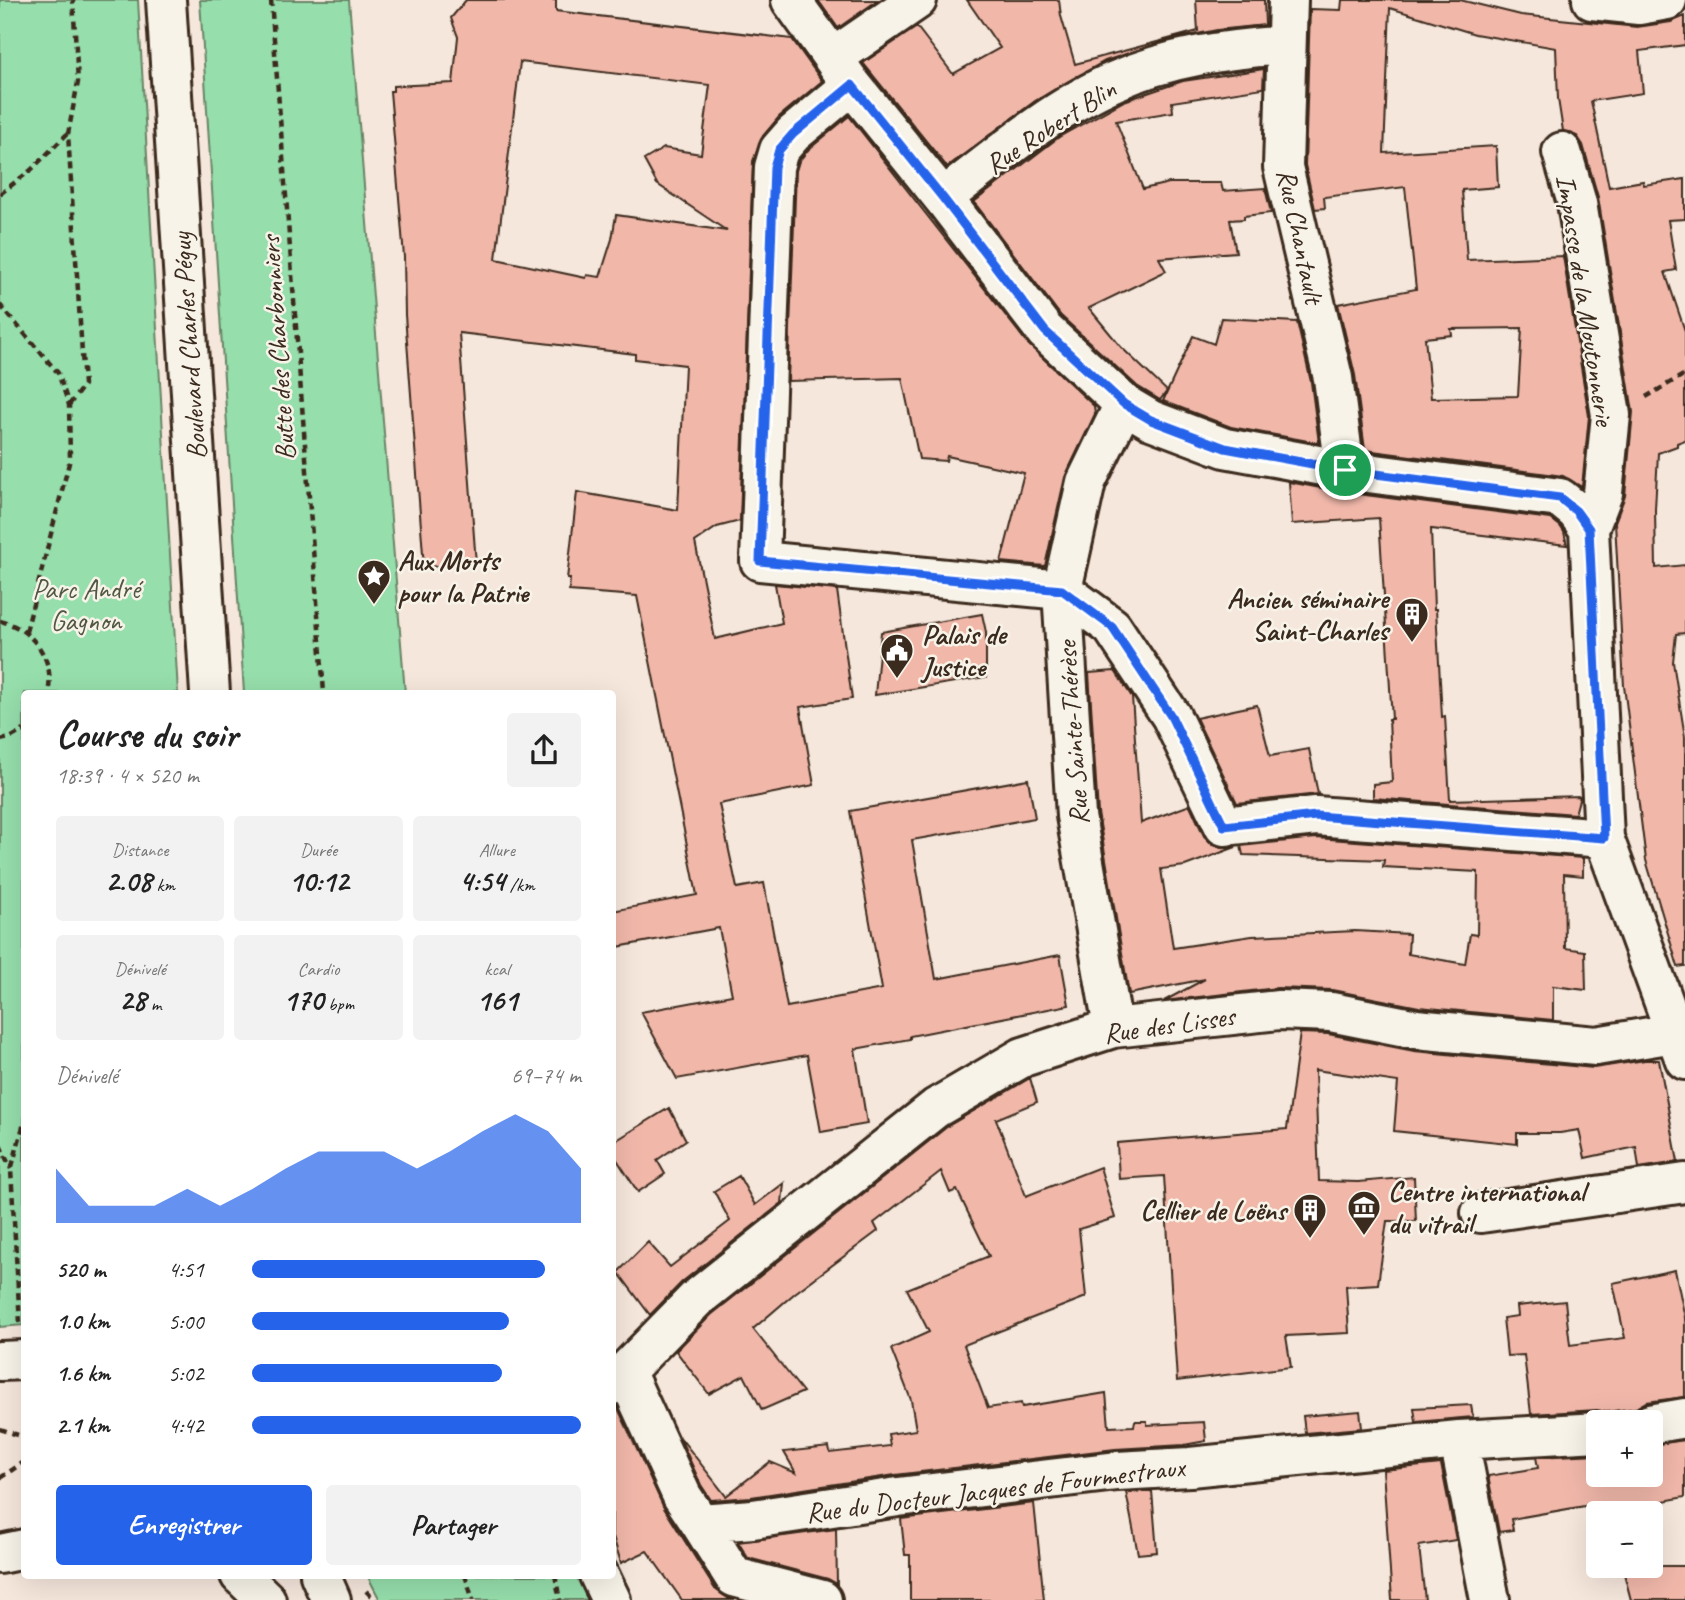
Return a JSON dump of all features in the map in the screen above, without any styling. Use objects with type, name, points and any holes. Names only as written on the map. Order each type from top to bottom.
[{"type":"street","name":"Boulevard Charles Péguy","points":[[166,0],[210,690]]},
{"type":"street","points":[[791,0],[1045,331],[1124,404],[1151,420],[1225,448],[1345,470],[1560,498],[1576,511],[1589,529],[1604,838],[1677,1027]]},
{"type":"street","points":[[917,0],[843,71],[779,150],[774,167],[760,561],[1062,590],[1112,627],[1171,716],[1224,826],[1316,816],[1604,838]]},
{"type":"street","name":"Rue Chantault","points":[[1288,0],[1283,167],[1333,378],[1345,470]]},
{"type":"street","points":[[1592,0],[1639,5],[1667,0]]},
{"type":"street","name":"Rue Robert Blin","points":[[943,198],[1045,122],[1115,81],[1179,59],[1230,50],[1286,45]]},
{"type":"street","name":"Impasse de la Moutonnerie","points":[[1562,152],[1577,203],[1611,415],[1603,493],[1589,529]]},
{"type":"street","name":"Rue Sainte-Thérèse","points":[[1113,1028],[1076,816],[1062,590],[1086,482],[1124,404]]},
{"type":"street","name":"Rue des Lisses","points":[[619,1378],[696,1298],[936,1108],[1023,1058],[1113,1028],[1279,1010],[1331,1012],[1416,1029],[1596,1046],[1677,1027]]},
{"type":"street","points":[[1481,1213],[1685,1183]]},
{"type":"street","points":[[619,1378],[682,1496],[734,1577],[822,1600]]},
{"type":"street","points":[[1663,1422],[1685,1418]]},
{"type":"street","name":"Rue du Docteur Jacques de Fourmestraux","points":[[700,1523],[753,1519],[898,1497],[1117,1471],[1459,1440],[1586,1433]]},
{"type":"street","points":[[1459,1440],[1490,1600]]},
{"type":"street","points":[[0,1554],[21,1550]]},
{"type":"street","points":[[244,1579],[266,1600]]},
{"type":"street","points":[[322,1579],[331,1600]]},
{"type":"street","points":[[601,1579],[611,1600]]},
{"type":"path","points":[[69,405],[84,385],[68,134],[78,82],[73,0]]},
{"type":"path","name":"Butte des Charbonniers","points":[[271,0],[324,690]]},
{"type":"path","points":[[0,194],[31,170],[68,134]]},
{"type":"path","points":[[0,305],[58,373],[69,405],[71,459],[26,632]]},
{"type":"path","points":[[0,621],[26,632],[40,647],[48,665],[49,690]]},
{"type":"path","points":[[50,685],[52,690]]},
{"type":"path","points":[[0,740],[21,732]]},
{"type":"path","points":[[16,1360],[11,1170],[21,1134]]},
{"type":"path","points":[[0,1145],[11,1170]]},
{"type":"path","points":[[0,1429],[21,1436]]},
{"type":"path","points":[[0,1478],[21,1464]]},
{"type":"path","points":[[466,1579],[473,1600]]},
{"type":"path","points":[[556,1579],[560,1600]]},
{"type":"green space","name":"Parc André Gagnon","points":[[0,0],[138,0],[178,690],[21,690],[21,1325],[0,1327]]},
{"type":"green space","points":[[200,0],[349,0],[405,690],[244,690]]},
{"type":"green space","points":[[369,1579],[583,1579],[591,1600],[380,1600]]},
{"type":"building","points":[[466,0],[556,0],[556,11],[792,39],[822,81],[779,117],[763,136],[753,161],[740,521],[717,527],[695,542],[715,639],[782,623],[775,584],[837,590],[852,699],[800,707],[814,785],[719,804],[737,888],[764,883],[787,1007],[882,989],[850,811],[1028,779],[1035,818],[912,840],[936,979],[1060,955],[1069,1005],[855,1049],[867,1124],[821,1132],[807,1055],[677,1079],[641,1012],[732,995],[719,928],[616,947],[616,910],[697,895],[637,596],[569,591],[570,579],[567,579],[577,492],[678,510],[685,365],[635,359],[635,354],[459,333],[476,564],[424,567],[405,315],[404,257],[390,91],[393,91],[393,86],[453,83],[458,37],[451,18]],"holes":[[[520,62],[710,85],[701,154],[664,148],[644,160],[657,184],[727,231],[616,215],[612,239],[600,277],[587,275],[586,278],[496,259]]]},
{"type":"building","points":[[818,0],[878,0],[838,28]]},
{"type":"building","points":[[967,0],[1059,0],[1075,64],[1198,31],[1196,0],[1264,0],[1265,25],[1217,30],[1173,39],[1105,61],[1035,101],[947,167],[863,63],[917,27],[953,74],[1000,48]]},
{"type":"building","points":[[1342,0],[1460,0],[1521,15],[1637,27],[1671,22],[1685,16],[1685,45],[1639,51],[1643,93],[1591,101],[1609,187],[1643,181],[1644,185],[1685,179],[1685,219],[1668,220],[1676,270],[1665,272],[1685,331],[1685,440],[1658,453],[1655,509],[1656,568],[1685,565],[1685,633],[1676,634],[1673,662],[1685,737],[1685,966],[1678,967],[1646,860],[1624,686],[1615,522],[1625,496],[1633,412],[1598,197],[1583,145],[1577,136],[1563,131],[1558,99],[1556,48],[1475,34],[1390,8],[1384,153],[1496,146],[1498,187],[1462,190],[1467,260],[1563,256],[1589,416],[1582,487],[1563,476],[1365,450],[1355,375],[1338,304],[1416,289],[1405,187],[1324,197],[1325,208],[1315,209],[1305,165],[1310,9],[1341,10]],"holes":[[[1522,328],[1518,396],[1431,398],[1425,338],[1452,335],[1451,329]]]},
{"type":"building","points":[[1264,69],[1263,88],[1172,102],[1173,112],[1116,121],[1143,189],[1169,183],[1221,183],[1223,191],[1265,188],[1271,213],[1230,220],[1236,252],[1159,258],[1166,271],[1089,308],[1121,347],[1167,391],[1160,400],[1137,386],[1061,316],[974,202],[1059,137],[1124,101],[1183,81]]},
{"type":"building","points":[[849,116],[1028,344],[1094,406],[1095,414],[1065,477],[1045,566],[1001,562],[1024,473],[947,456],[946,461],[919,459],[902,378],[788,381],[796,171],[799,161],[808,150]]},
{"type":"building","points":[[1221,318],[1297,322],[1311,382],[1319,443],[1231,427],[1163,401],[1193,336],[1214,344]]},
{"type":"building","name":"Ancien séminaire Saint-Charles","points":[[1289,482],[1342,492],[1551,519],[1560,526],[1567,545],[1431,529],[1434,609],[1450,800],[1580,796],[1575,814],[1373,798],[1373,784],[1392,782],[1389,719],[1392,719],[1379,518],[1292,524]]},
{"type":"building","points":[[982,614],[986,632],[986,677],[875,695],[881,632]]},
{"type":"building","points":[[1115,671],[1132,697],[1141,823],[1190,805],[1204,836],[1213,845],[1236,847],[1185,866],[1161,869],[1173,948],[1252,936],[1355,931],[1409,934],[1408,954],[1465,964],[1470,934],[1477,935],[1478,872],[1383,867],[1384,860],[1243,855],[1241,846],[1316,838],[1583,858],[1583,876],[1564,874],[1565,948],[1585,951],[1586,990],[1553,986],[1553,1020],[1419,1007],[1332,990],[1277,988],[1164,1001],[1205,979],[1129,994],[1098,813],[1089,673]]},
{"type":"building","points":[[1257,705],[1270,756],[1309,749],[1318,794],[1237,803],[1196,718]]},
{"type":"building","points":[[1300,1033],[1328,1034],[1414,1051],[1594,1068],[1659,1060],[1678,1162],[1639,1168],[1636,1147],[1585,1158],[1579,1130],[1517,1133],[1517,1144],[1394,1131],[1398,1082],[1315,1070],[1319,1181],[1358,1182],[1414,1177],[1416,1221],[1387,1221],[1378,1284],[1346,1286],[1349,1333],[1286,1336],[1291,1367],[1177,1381],[1164,1176],[1119,1179],[1117,1143],[1287,1129]]},
{"type":"building","points":[[1030,1078],[1037,1102],[996,1119],[1026,1196],[1100,1167],[1115,1218],[1079,1229],[1086,1297],[964,1345],[988,1408],[1021,1403],[1022,1407],[1106,1393],[1109,1427],[1134,1426],[1135,1421],[1147,1421],[1147,1425],[1204,1422],[1206,1441],[895,1475],[751,1497],[711,1500],[701,1485],[679,1436],[726,1496],[770,1462],[796,1473],[784,1452],[829,1447],[830,1453],[890,1446],[888,1434],[916,1430],[911,1400],[891,1349],[929,1332],[907,1289],[989,1256],[957,1190],[950,1193],[941,1171],[874,1223],[878,1231],[795,1293],[753,1329],[803,1392],[762,1410],[744,1375],[709,1394],[676,1351],[711,1315],[948,1126]]},
{"type":"building","points":[[669,1108],[686,1140],[657,1160],[665,1174],[638,1192],[616,1158],[616,1141]]},
{"type":"building","points":[[739,1176],[755,1205],[784,1183],[782,1203],[682,1282],[650,1315],[618,1272],[648,1242],[670,1267],[730,1221],[714,1191]]},
{"type":"building","points":[[1675,1270],[1685,1318],[1685,1397],[1646,1402],[1636,1408],[1621,1410],[1531,1414],[1524,1355],[1507,1356],[1503,1318],[1518,1316],[1517,1306],[1565,1301],[1570,1345],[1625,1338],[1613,1283]]},
{"type":"building","points":[[1471,1405],[1473,1417],[1416,1422],[1414,1408]]},
{"type":"building","points":[[616,1406],[664,1508],[715,1589],[735,1600],[682,1600],[647,1551],[621,1563],[616,1546]]},
{"type":"building","points":[[1360,1411],[1362,1428],[1305,1433],[1303,1416]]},
{"type":"building","points":[[1685,1440],[1685,1497],[1663,1501],[1586,1501],[1586,1506],[1511,1519],[1513,1530],[1499,1532],[1488,1476],[1538,1468],[1536,1457],[1586,1455],[1586,1487],[1663,1487],[1663,1443]]},
{"type":"building","points":[[1441,1464],[1456,1540],[1419,1546],[1425,1600],[1392,1600],[1383,1470]]},
{"type":"building","points":[[1152,1491],[1157,1552],[1138,1554],[1126,1492]]},
{"type":"building","points":[[1034,1503],[1044,1600],[910,1600],[910,1555],[905,1555],[901,1519]]},
{"type":"building","points":[[836,1529],[837,1584],[828,1579],[748,1558],[738,1542]]},
{"type":"building","points":[[1663,1566],[1685,1566],[1685,1600],[1631,1600],[1625,1578],[1663,1578]]},
{"type":"place","name":"Aux Morts pour la Patrie","points":[[374,606]]},
{"type":"place","name":"Ancien séminaire Saint-Charles","points":[[1412,644]]},
{"type":"place","name":"Palais de Justice","points":[[897,680]]},
{"type":"place","name":"Centre international du vitrail","points":[[1364,1237]]},
{"type":"place","name":"Cellier de Loëns","points":[[1310,1240]]},
{"type":"route","points":[[852,85],[1045,331],[1124,404],[1151,420],[1225,448],[1345,470],[1560,498],[1576,511],[1589,529],[1604,838],[1316,816],[1224,826],[1171,716],[1112,627],[1062,590],[760,561],[774,167],[779,150],[793,134],[852,85]]}]
